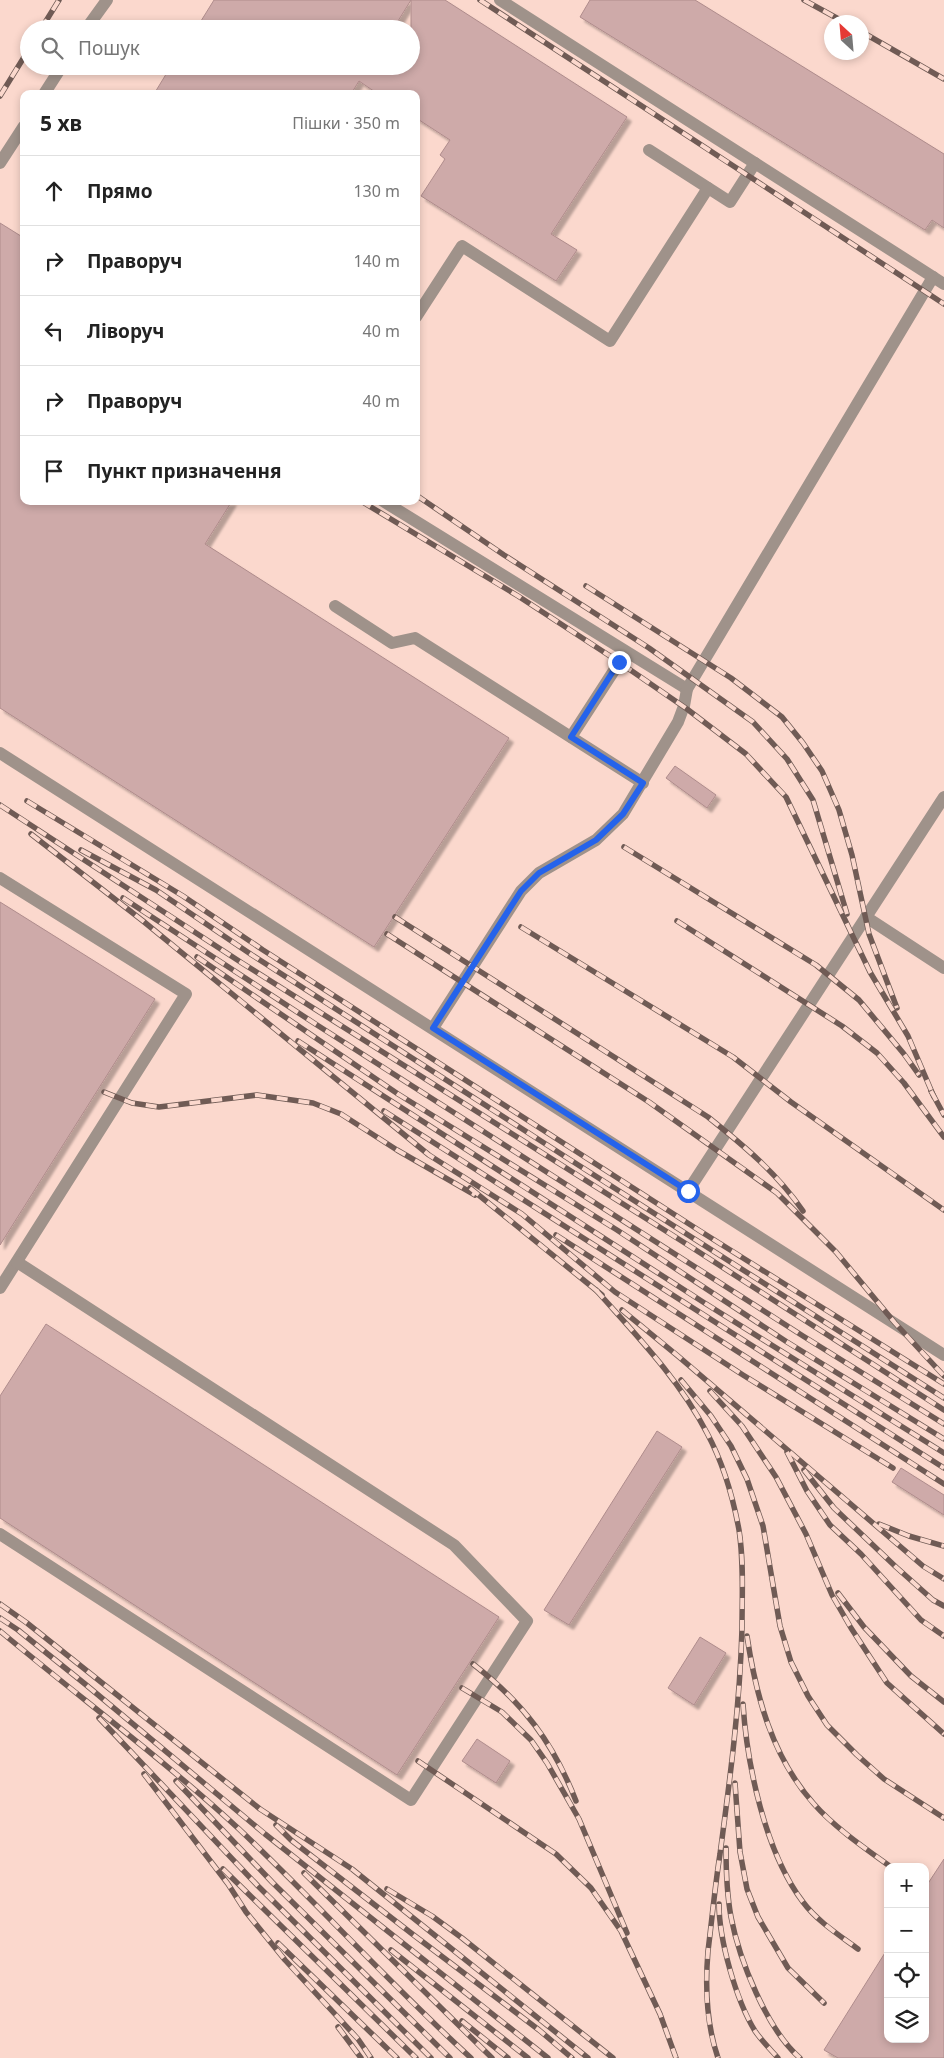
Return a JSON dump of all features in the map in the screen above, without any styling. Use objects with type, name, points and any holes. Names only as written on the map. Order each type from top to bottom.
[{"type":"lane","points":[[92,20],[106,0]]},
{"type":"lane","points":[[500,0],[944,284]]},
{"type":"lane","points":[[47,90],[56,75]]},
{"type":"lane","points":[[0,163],[20,132]]},
{"type":"lane","points":[[649,150],[730,202],[755,163]]},
{"type":"lane","points":[[420,311],[462,246],[610,341],[708,188]]},
{"type":"lane","points":[[433,1028],[521,891],[539,873],[596,840],[623,814],[678,722],[687,690],[933,277]]},
{"type":"lane","points":[[389,505],[687,690]]},
{"type":"lane","points":[[335,606],[392,643],[415,638],[643,783]]},
{"type":"lane","points":[[571,737],[626,652]]},
{"type":"lane","points":[[0,753],[944,1355]]},
{"type":"lane","points":[[688,1191],[944,797]]},
{"type":"lane","points":[[0,878],[186,994],[0,1288]]},
{"type":"lane","points":[[866,917],[944,968]]},
{"type":"lane","points":[[0,1534],[411,1800],[527,1621],[454,1544],[17,1262]]},
{"type":"building","points":[[214,0],[411,0],[399,20],[202,20]]},
{"type":"building","points":[[411,0],[445,0],[627,117],[551,234],[577,250],[556,281],[421,196],[445,159],[440,155],[450,140],[420,121],[420,90],[372,90],[359,81],[353,90],[156,90],[166,75],[420,75],[420,20],[411,20]]},
{"type":"building","points":[[590,0],[695,0],[944,154],[944,228],[932,220],[925,230],[580,17]]},
{"type":"building","points":[[0,223],[20,236],[20,505],[229,505],[205,544],[509,738],[374,947],[0,708]]},
{"type":"building","points":[[675,766],[716,795],[707,808],[666,778]]},
{"type":"building","points":[[0,902],[155,999],[0,1245]]},
{"type":"building","points":[[46,1324],[499,1617],[397,1775],[0,1518],[0,1396]]},
{"type":"building","points":[[657,1431],[682,1447],[569,1625],[544,1610]]},
{"type":"building","points":[[901,1468],[944,1495],[944,1515],[892,1482]]},
{"type":"building","points":[[700,1637],[726,1653],[694,1705],[668,1688]]},
{"type":"building","points":[[477,1739],[510,1761],[496,1783],[462,1761]]},
{"type":"building","points":[[944,1859],[944,2058],[838,2058],[824,2050],[884,1954],[884,2043],[929,2043],[929,1882]]},
{"type":"railway","points":[[47,20],[59,0]]},
{"type":"railway","points":[[480,0],[944,304]]},
{"type":"railway","points":[[804,0],[831,15]]},
{"type":"railway","points":[[869,36],[944,79]]},
{"type":"railway","points":[[0,96],[20,64]]},
{"type":"railway","points":[[420,498],[504,555],[649,648],[753,722],[787,759],[813,800],[847,914]]},
{"type":"railway","points":[[368,505],[518,596],[613,658],[687,709],[746,754],[786,797],[870,972],[908,1036],[934,1097]]},
{"type":"railway","points":[[586,586],[731,678],[782,717],[803,743],[822,771],[839,810],[852,855],[869,934],[897,1008]]},
{"type":"railway","points":[[27,801],[183,896],[263,950],[700,1231],[944,1384]]},
{"type":"railway","points":[[0,805],[242,963],[688,1245],[944,1410]]},
{"type":"railway","points":[[31,834],[143,921],[429,1155],[522,1214],[615,1292],[743,1375],[893,1468]]},
{"type":"railway","points":[[624,847],[816,965],[859,1000],[919,1075]]},
{"type":"railway","points":[[81,850],[156,890],[252,955],[944,1398]]},
{"type":"railway","points":[[123,898],[317,1025],[944,1424]]},
{"type":"railway","points":[[395,917],[708,1117],[747,1149],[771,1172],[803,1211]]},
{"type":"railway","points":[[677,921],[842,1026],[877,1053],[904,1083],[944,1137]]},
{"type":"railway","points":[[521,927],[733,1057],[791,1102],[944,1210]]},
{"type":"railway","points":[[387,934],[649,1102],[777,1193],[836,1252],[895,1323],[944,1376]]},
{"type":"railway","points":[[197,957],[398,1094],[617,1230],[787,1342],[944,1439]]},
{"type":"railway","points":[[298,1041],[703,1302],[944,1453]]},
{"type":"railway","points":[[931,1091],[944,1115]]},
{"type":"railway","points":[[104,1092],[132,1103],[159,1107],[257,1095],[313,1103],[341,1114],[397,1150],[475,1195]]},
{"type":"railway","points":[[384,1111],[944,1468]]},
{"type":"railway","points":[[470,1188],[602,1295]]},
{"type":"railway","points":[[556,1235],[944,1484]]},
{"type":"railway","points":[[596,1290],[656,1358],[696,1413],[713,1444],[723,1468],[739,1530],[742,1554],[742,1628],[737,1713],[707,1964],[709,2018],[718,2058]]},
{"type":"railway","points":[[622,1310],[923,1566],[944,1579]]},
{"type":"railway","points":[[681,1380],[711,1416],[731,1446],[747,1479],[763,1526],[780,1626],[791,1662],[808,1696],[827,1725],[857,1755],[884,1779],[944,1818]]},
{"type":"railway","points":[[710,1391],[742,1426],[776,1477],[806,1534],[832,1595],[887,1683],[944,1734]]},
{"type":"railway","points":[[787,1452],[807,1491],[830,1525],[861,1554],[921,1620],[944,1636]]},
{"type":"railway","points":[[804,1470],[834,1508],[933,1600],[944,1606]]},
{"type":"railway","points":[[879,1524],[909,1536],[944,1546]]},
{"type":"railway","points":[[838,1593],[864,1627],[911,1676],[944,1702]]},
{"type":"railway","points":[[0,1604],[27,1623],[260,1809],[352,1869],[588,2058]]},
{"type":"railway","points":[[0,1618],[18,1630],[85,1684],[265,1834],[548,2058]]},
{"type":"railway","points":[[0,1631],[151,1753],[239,1829],[412,2002],[471,2058]]},
{"type":"railway","points":[[747,1636],[755,1681],[768,1725],[787,1766],[799,1786],[831,1821],[886,1863]]},
{"type":"railway","points":[[473,1664],[507,1694],[535,1725],[557,1760],[576,1801]]},
{"type":"railway","points":[[462,1688],[502,1712],[531,1740],[547,1763],[579,1819],[627,1933]]},
{"type":"railway","points":[[743,1704],[749,1754],[760,1807],[778,1859],[790,1882],[809,1909],[858,1949]]},
{"type":"railway","points":[[99,1718],[258,1886],[431,2058]]},
{"type":"railway","points":[[418,1761],[556,1854],[591,1888],[621,1931],[660,2014],[676,2058]]},
{"type":"railway","points":[[144,1774],[228,1884],[246,1912],[285,1960],[358,2039],[371,2058]]},
{"type":"railway","points":[[176,1781],[272,1882],[450,2058]]},
{"type":"railway","points":[[735,1783],[740,1852],[747,1889],[758,1917],[788,1968],[824,2003]]},
{"type":"railway","points":[[276,1825],[291,1840],[539,2030],[572,2058]]},
{"type":"railway","points":[[726,1848],[730,1909],[735,1934],[748,1973],[756,1993],[776,2030],[800,2058]]},
{"type":"railway","points":[[223,1869],[416,2058]]},
{"type":"railway","points":[[304,1873],[492,2058]]},
{"type":"railway","points":[[387,1889],[432,1916],[462,1938],[613,2058]]},
{"type":"railway","points":[[719,1904],[725,1952],[741,2003],[755,2031],[778,2058]]},
{"type":"railway","points":[[278,1943],[397,2058]]},
{"type":"railway","points":[[391,1950],[528,2058]]},
{"type":"railway","points":[[462,2021],[508,2058]]},
{"type":"railway","points":[[338,2027],[361,2058]]},
{"type":"route","points":[[619,662],[571,737],[643,783],[623,814],[596,840],[539,873],[521,891],[433,1028],[688,1191]]}]
